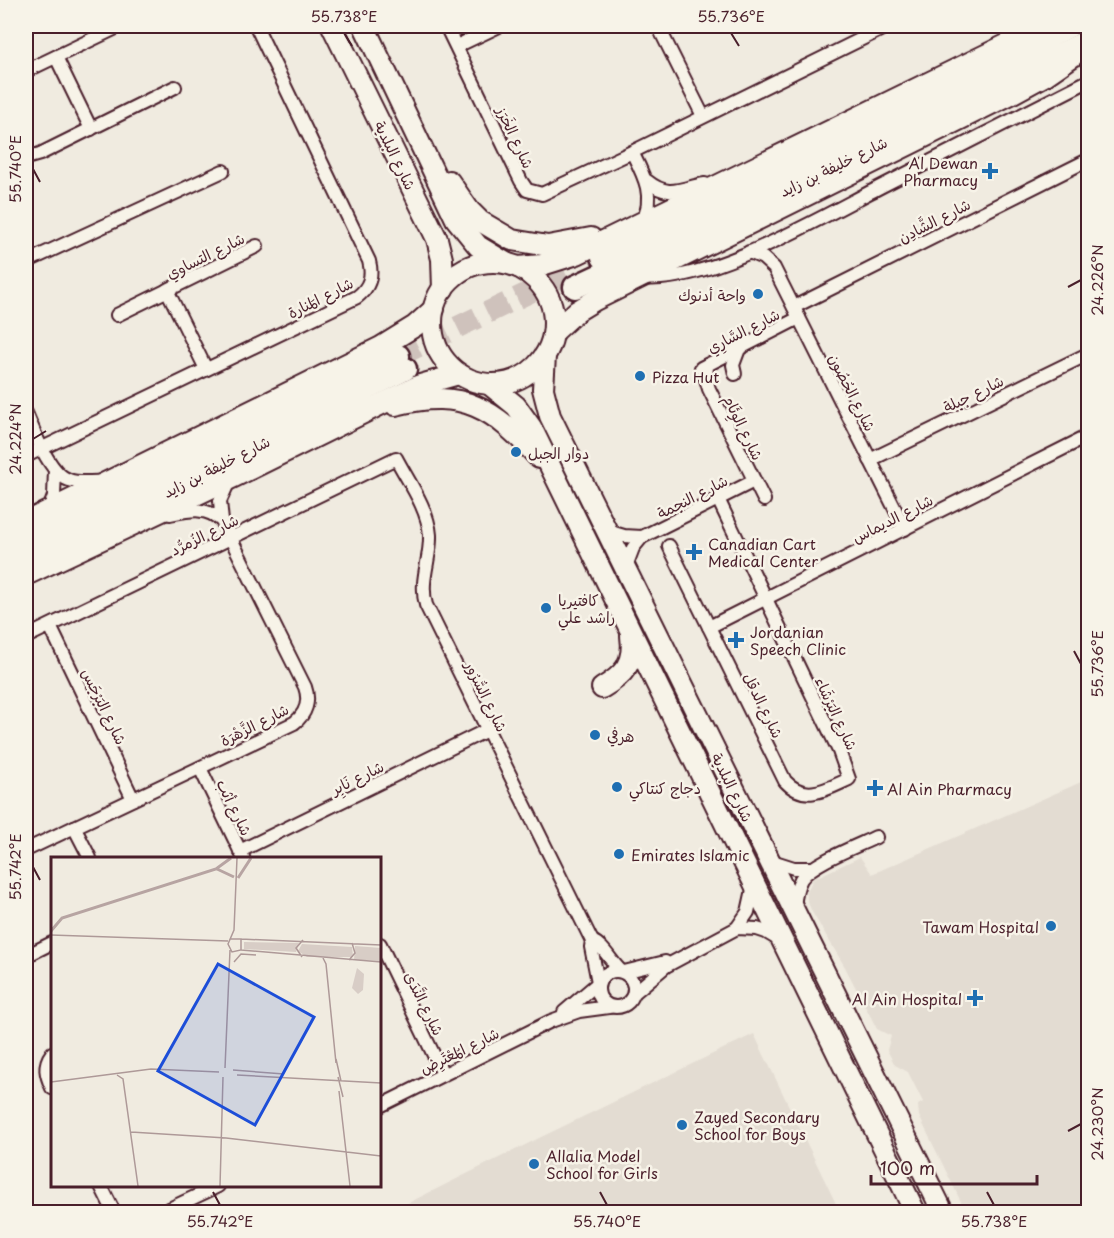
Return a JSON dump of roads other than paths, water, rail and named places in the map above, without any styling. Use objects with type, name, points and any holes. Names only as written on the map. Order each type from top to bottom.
[{"type":"highway","name":"شارع خليفة بن زايد","points":[[1069,26],[909,110],[572,280],[796,184],[1089,42]]},
{"type":"highway","name":"شارع خليفة بن زايد","points":[[26,541],[401,362],[191,479],[26,561]]},
{"type":"main road","name":"شارع البلدية","points":[[332,26],[437,239],[442,259],[443,289]]},
{"type":"main road","name":"شارع البلدية","points":[[364,26],[462,229],[487,253],[513,266]]},
{"type":"main road","points":[[513,266],[542,265],[566,259],[1045,26]]},
{"type":"main road","points":[[554,332],[586,305],[1028,85],[1060,66],[1089,42]]},
{"type":"main road","points":[[428,160],[447,179],[469,210],[480,221],[512,240],[548,246],[611,237]]},
{"type":"main road","points":[[498,262],[513,266],[535,278],[547,294],[554,312],[554,332],[545,356],[522,377],[501,384],[489,384],[469,379],[451,367],[439,350],[433,330],[434,309],[443,289],[458,274],[477,265],[498,262]]},
{"type":"main road","points":[[26,522],[381,347],[415,326],[434,309]]},
{"type":"main road","name":"شارع البلدية","points":[[545,356],[543,389],[550,416],[943,1212]]},
{"type":"main road","points":[[26,575],[234,477],[420,385],[459,374]]},
{"type":"main road","name":"شارع البلدية","points":[[489,384],[508,398],[524,416],[915,1212]]},
{"type":"main road","points":[[366,411],[425,399],[452,399],[476,406],[493,414],[508,426],[553,473]]},
{"type":"main road","points":[[602,688],[625,672],[629,664],[632,647],[630,630]]},
{"type":"street","points":[[26,71],[120,26]]},
{"type":"street","name":"شارع المَنارة","points":[[26,456],[357,297],[369,285],[371,277],[369,261],[256,26]]},
{"type":"street","name":"شارع الخَرَز","points":[[446,26],[521,181],[527,189],[537,194],[547,193],[632,152],[865,31],[888,26]]},
{"type":"street","points":[[457,46],[499,26]]},
{"type":"street","points":[[658,26],[703,116]]},
{"type":"street","points":[[56,57],[91,129]]},
{"type":"street","points":[[638,278],[677,277],[749,252],[1089,81]]},
{"type":"street","points":[[26,158],[40,154],[175,87]]},
{"type":"street","points":[[632,152],[646,181],[649,201],[643,221]]},
{"type":"street","name":"شارع الشَّادِن","points":[[796,313],[1089,160]]},
{"type":"street","points":[[26,262],[223,171]]},
{"type":"street","points":[[646,181],[662,190],[674,192],[721,183]]},
{"type":"street","points":[[774,268],[773,253],[778,238]]},
{"type":"street","name":"شارع التساوي","points":[[117,315],[257,246]]},
{"type":"street","points":[[749,252],[763,258],[774,268]]},
{"type":"street","name":"شارع الحُصُون","points":[[774,268],[905,529]]},
{"type":"street","name":"شارع التساوي","points":[[167,290],[206,369]]},
{"type":"street","name":"شارع السَّارِي","points":[[708,365],[796,313]]},
{"type":"street","name":"شارع الوِئَام","points":[[739,348],[734,365],[735,374],[727,365],[708,365],[706,379],[764,500]]},
{"type":"street","name":"شارع جبلة","points":[[870,460],[1089,354]]},
{"type":"street","points":[[26,413],[55,470],[70,481],[106,482]]},
{"type":"street","name":"شارع الديماس","points":[[709,627],[1089,436]]},
{"type":"street","name":"شارع الزُمرُّد","points":[[26,638],[396,458]]},
{"type":"street","name":"شارع السُّرُور","points":[[396,458],[429,527],[430,544],[423,583],[426,605],[592,941],[591,947],[598,983]]},
{"type":"street","points":[[49,510],[54,496],[55,470]]},
{"type":"street","name":"شارع الزَّهْرَة","points":[[26,850],[294,723],[303,715],[307,704],[304,687],[222,521],[220,501],[225,488],[234,477]]},
{"type":"street","name":"شارع النجمة","points":[[642,537],[754,481]]},
{"type":"street","name":"شارع البَرْشَاء","points":[[718,499],[839,751],[849,779]]},
{"type":"street","points":[[143,520],[198,509],[212,513],[222,521]]},
{"type":"street","points":[[607,531],[624,536],[642,537]]},
{"type":"street","points":[[626,569],[633,548],[642,537]]},
{"type":"street","name":"شارع الدقل","points":[[669,546],[785,781],[799,791],[811,794],[849,779]]},
{"type":"street","name":"شارع البَرْجَس","points":[[50,626],[133,800]]},
{"type":"street","name":"شارع نَابِر","points":[[242,855],[487,729]]},
{"type":"street","name":"شارع أثب","points":[[200,768],[242,855]]},
{"type":"street","points":[[74,827],[89,857]]},
{"type":"street","points":[[794,910],[797,888],[812,868],[876,837]]},
{"type":"street","points":[[769,860],[794,868],[812,868]]},
{"type":"street","points":[[737,928],[748,912],[754,884]]},
{"type":"street","points":[[678,958],[622,972],[608,972],[598,983],[599,997],[609,1007],[624,1006],[654,974],[678,958],[737,928],[766,932],[782,941]]},
{"type":"street","name":"شارع السُّرُور","points":[[592,941],[598,944],[611,962],[622,972]]},
{"type":"street","points":[[26,956],[51,944]]},
{"type":"street","name":"شارع النَّدَى","points":[[381,946],[443,1074]]},
{"type":"street","points":[[622,972],[632,981],[634,993]]},
{"type":"street","name":"شارع المُعْتَرِض","points":[[551,1021],[576,1004],[598,983]]},
{"type":"street","name":"شارع المُعْتَرِض","points":[[381,1105],[551,1021],[579,1011],[609,1007]]},
{"type":"street","points":[[51,1054],[46,1068],[51,1085]]},
{"type":"street","points":[[102,1187],[114,1212]]},
{"type":"street","points":[[167,1212],[214,1187]]},
{"type":"tunnel","points":[[398,356],[569,273]]},
{"type":"place","name":"Al Dewan Pharmacy","points":[[990,171]]},
{"type":"place","name":"واحة أدنوك","points":[[758,294]]},
{"type":"place","name":"Pizza Hut","points":[[640,376]]},
{"type":"place","name":"دوار الجبل","points":[[516,452]]},
{"type":"place","name":"Canadian Cart Medical Center","points":[[694,552]]},
{"type":"place","name":"كافتيريا راشد علي","points":[[546,608]]},
{"type":"place","name":"Jordanian Speech Clinic","points":[[736,640]]},
{"type":"place","name":"هرفي","points":[[595,735]]},
{"type":"place","name":"دجاج كنتاكي","points":[[617,787]]},
{"type":"place","name":"Al Ain Pharmacy","points":[[875,788]]},
{"type":"place","name":"Emirates Islamic","points":[[619,854]]},
{"type":"place","name":"Tawam Hospital","points":[[1051,926]]},
{"type":"place","name":"Al Ain Hospital","points":[[975,998]]},
{"type":"place","name":"Zayed Secondary School for Boys","points":[[682,1125]]},
{"type":"place","name":"Allalia Model School for Girls","points":[[534,1164]]}]
